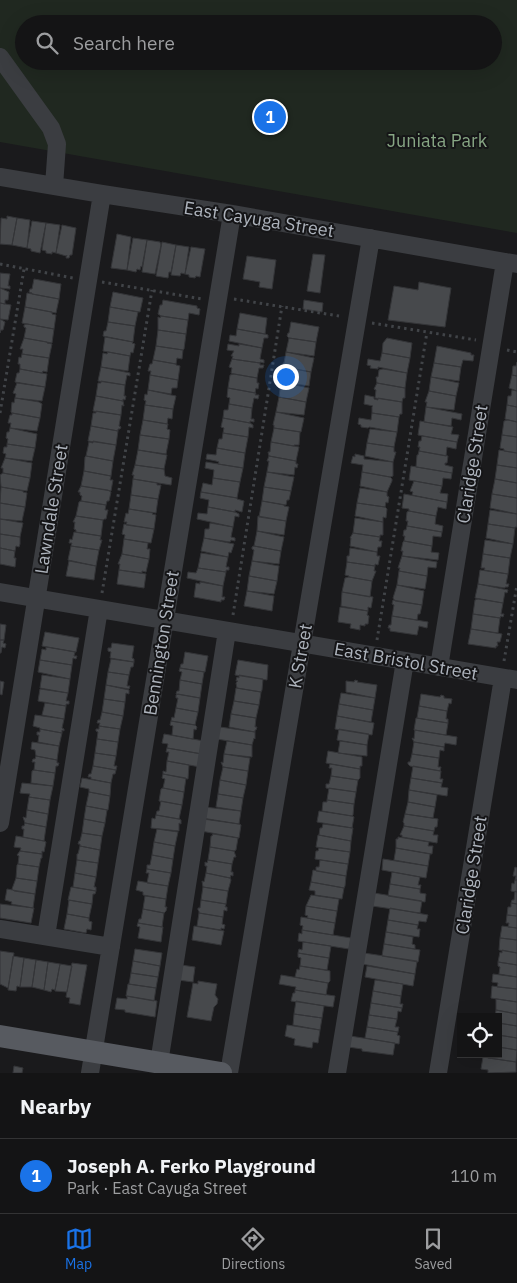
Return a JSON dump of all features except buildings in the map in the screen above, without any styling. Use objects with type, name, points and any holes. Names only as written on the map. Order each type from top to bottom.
[{"type":"main road","points":[[0,1036],[92,1062],[159,1063],[221,1073]]},
{"type":"street","points":[[0,57],[51,128],[57,144],[54,186]]},
{"type":"street","name":"East Cayuga Street","points":[[0,177],[232,214],[511,263]]},
{"type":"street","name":"Lawndale Street","points":[[0,823],[102,194]]},
{"type":"street","name":"Bennington Street","points":[[92,1062],[232,214]]},
{"type":"street","name":"K Street","points":[[229,1073],[371,238]]},
{"type":"street","name":"Claridge Street","points":[[439,667],[511,263]]},
{"type":"street","name":"East Bristol Street","points":[[0,592],[36,598],[101,602],[165,620],[230,623],[302,644],[439,667],[508,673]]},
{"type":"street","points":[[46,936],[101,602]]},
{"type":"street","points":[[159,1063],[230,623]]},
{"type":"street","points":[[337,1073],[405,661]]},
{"type":"street","name":"Claridge Street","points":[[438,1073],[508,673]]},
{"type":"street","points":[[0,929],[111,947]]},
{"type":"path","points":[[0,264],[76,279]]},
{"type":"path","points":[[0,413],[24,269]]},
{"type":"path","points":[[99,281],[206,300]]},
{"type":"path","points":[[101,602],[152,290]]},
{"type":"path","points":[[229,298],[339,316]]},
{"type":"path","points":[[230,623],[282,306]]},
{"type":"path","points":[[371,323],[481,341]]},
{"type":"path","points":[[377,640],[427,332]]},
{"type":"path","points":[[504,350],[517,352]]},
{"type":"path","points":[[508,673],[517,585]]},
{"type":"green space","name":"Juniata Park","points":[[0,0],[517,0],[517,233],[0,142]]},
{"type":"place","name":"Joseph A. Ferko Playground","points":[[270,117]]}]
